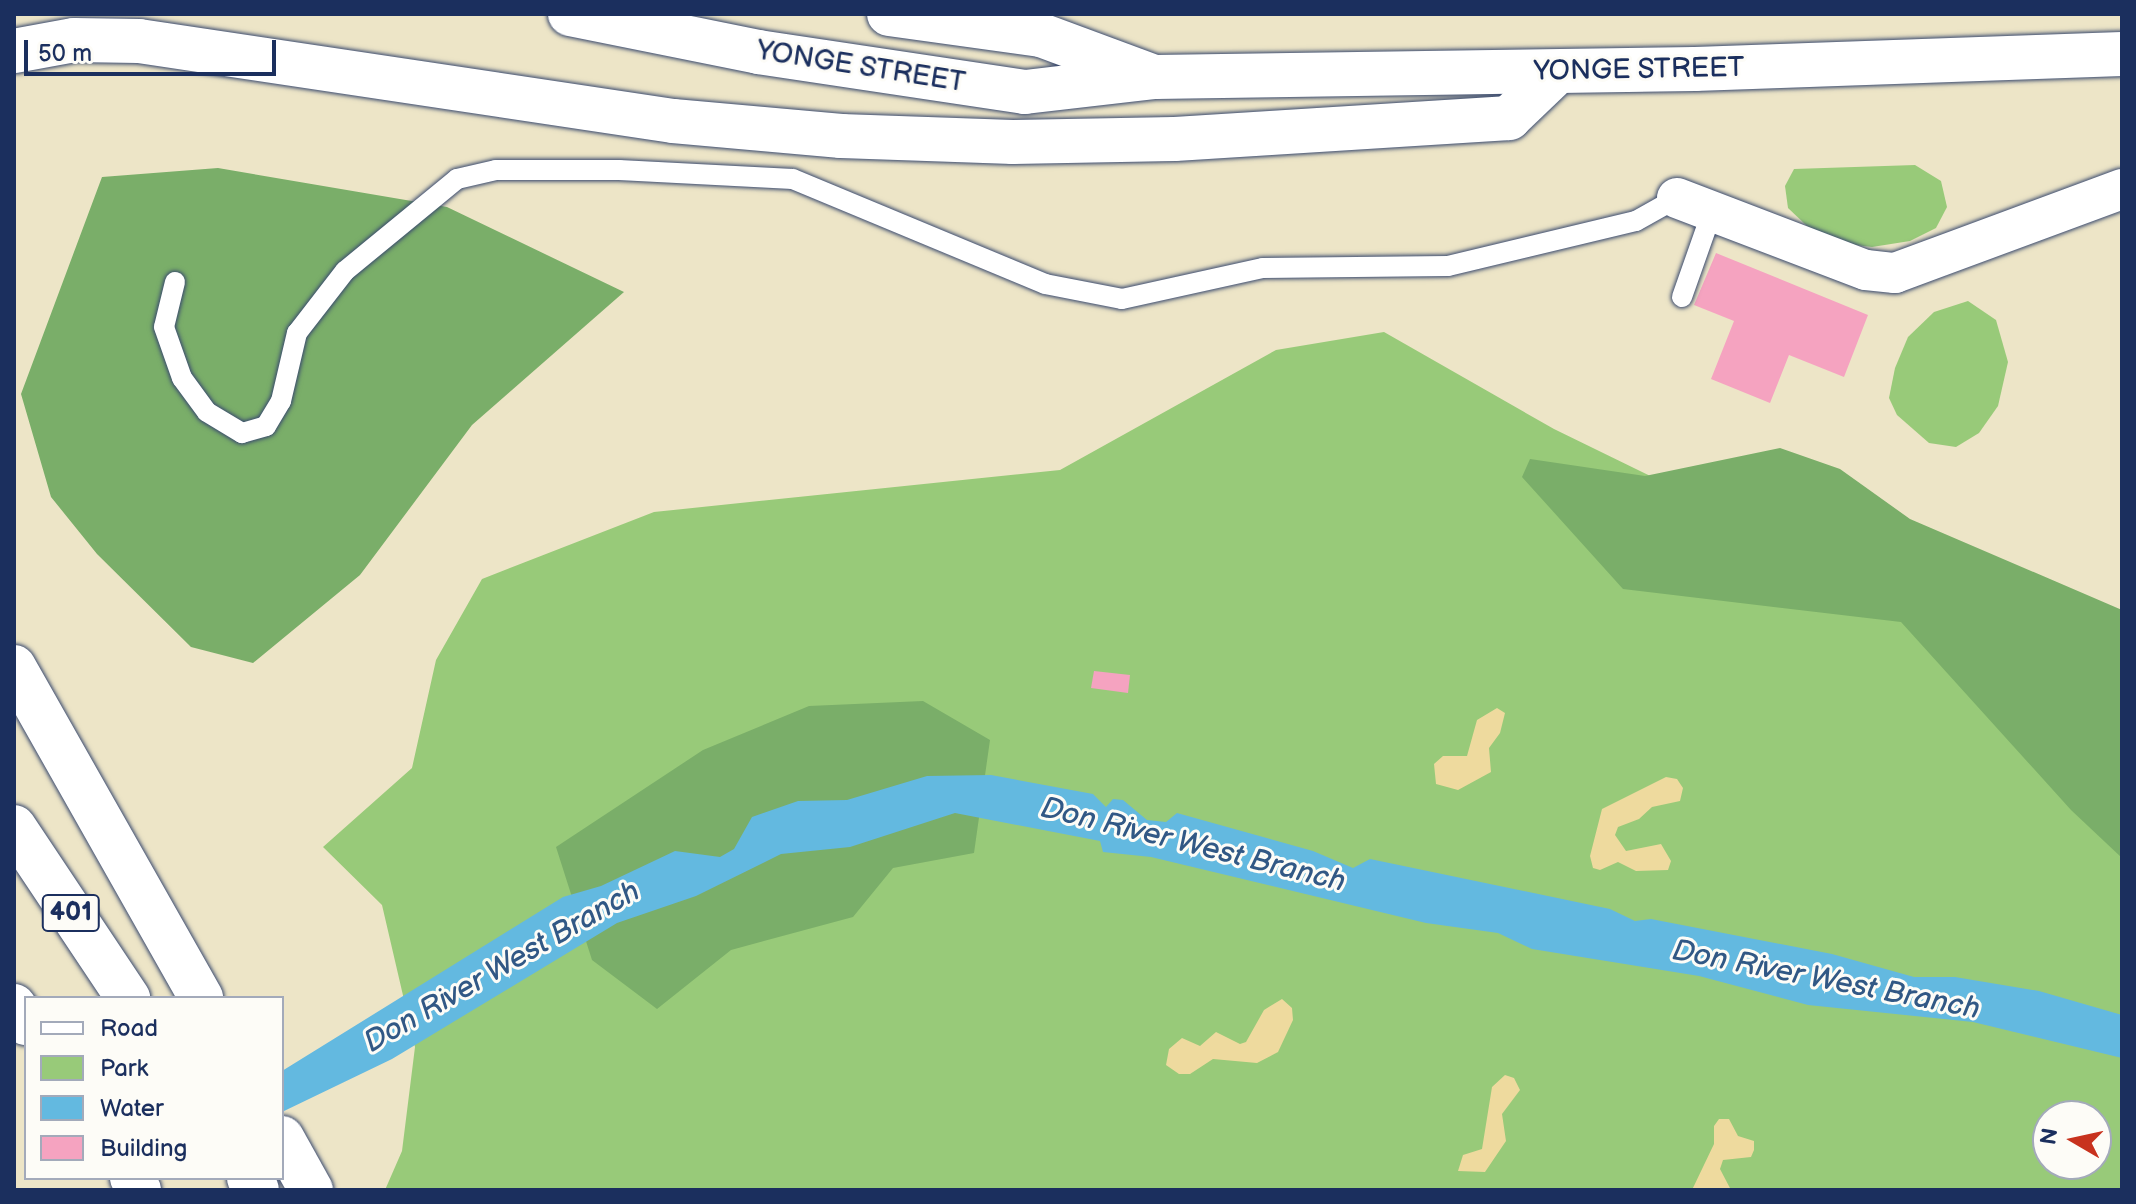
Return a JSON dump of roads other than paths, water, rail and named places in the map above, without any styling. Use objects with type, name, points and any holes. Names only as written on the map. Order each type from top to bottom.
[{"type":"main road","name":"YONGE STREET","points":[[570,14],[758,52],[1025,92],[1155,77],[1556,73],[2122,54]]},
{"type":"main road","name":"YONGE STREET","points":[[889,14],[1041,35],[1155,77]]},
{"type":"main road","points":[[14,51],[74,40],[139,41],[673,121],[841,136],[1013,142],[1175,139],[1509,118],[1556,73]]},
{"type":"main road","points":[[14,667],[200,996]]},
{"type":"main road","name":"401","points":[[14,827],[127,996]]},
{"type":"main road","points":[[284,1142],[311,1190]]},
{"type":"street","points":[[1694,205],[1866,270],[1895,273],[2122,189]]},
{"type":"lane","points":[[175,282],[164,327],[182,378],[207,412],[242,433],[266,426],[281,401],[297,333],[345,271],[412,211],[457,179],[496,170],[619,170],[793,179],[1045,284],[1122,299],[1263,268],[1448,266],[1694,205],[1682,297]]},
{"type":"water","name":"Don River West Branch","points":[[991,775],[1093,794],[1106,807],[1113,799],[1123,800],[1147,820],[1166,822],[1177,813],[1313,851],[1353,868],[1370,859],[1610,909],[1635,921],[1651,919],[1832,954],[1914,977],[1955,977],[2039,991],[2122,1015],[2122,1058],[1973,1022],[1808,1005],[1699,976],[1532,949],[1498,933],[1426,923],[1151,857],[1103,852],[1100,841],[955,813],[850,847],[781,854],[696,896],[617,923],[392,1059],[284,1111],[284,1070],[563,897],[601,886],[675,851],[720,857],[734,849],[752,817],[798,801],[847,800],[927,776]]}]
